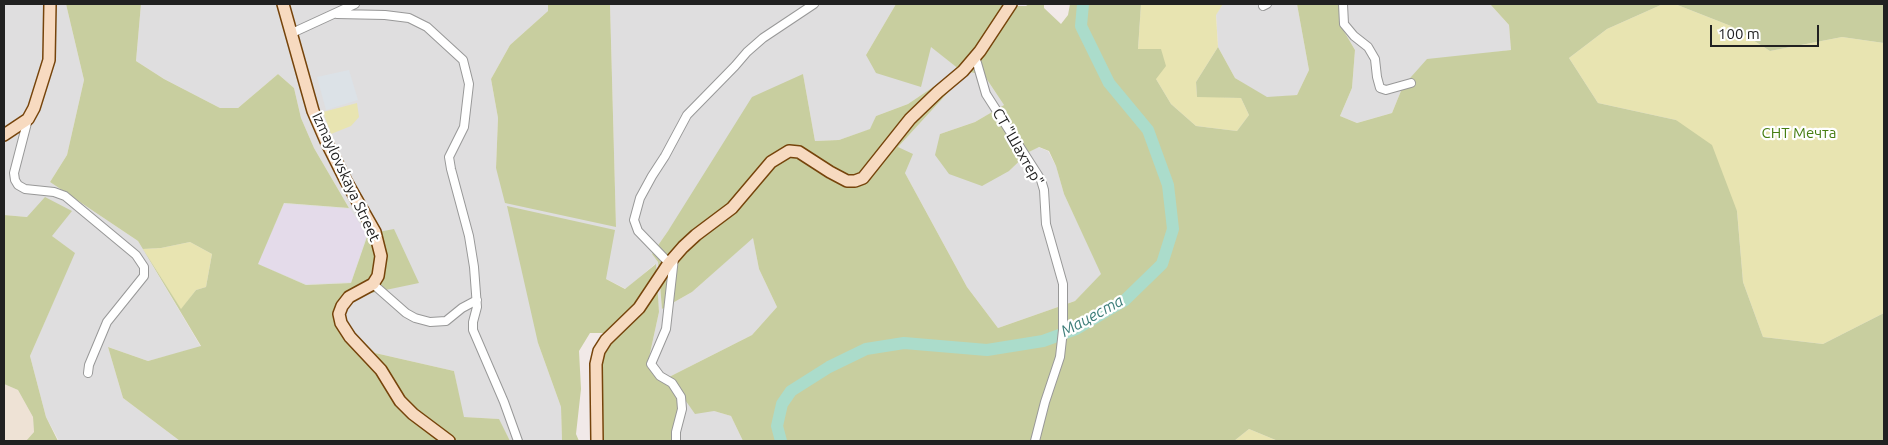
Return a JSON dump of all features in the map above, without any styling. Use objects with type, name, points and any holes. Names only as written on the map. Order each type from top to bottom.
[{"type":"street","points":[[50,4],[49,60],[34,108],[28,119],[14,173],[15,180],[18,185],[25,189],[54,192],[65,196],[136,256],[144,267],[144,276],[107,322],[89,365],[88,374]]},
{"type":"street","name":"Izmaylovskaya Street","points":[[284,4],[322,133],[375,232],[381,256],[378,276],[373,284]]},
{"type":"street","points":[[292,33],[337,14],[354,4]]},
{"type":"street","points":[[672,261],[638,231],[634,220],[640,198],[652,176],[687,115],[718,85],[747,52],[763,38],[814,4]]},
{"type":"street","points":[[597,441],[596,364],[599,351],[606,340],[638,308],[672,261],[696,236],[732,208],[776,158],[789,151],[799,152],[847,181],[863,178],[910,119],[963,71],[980,51],[1011,4]]},
{"type":"street","points":[[1343,4],[1344,24],[1354,36],[1368,47],[1375,59],[1380,88],[1386,90],[1411,83]]},
{"type":"street","points":[[337,14],[385,15],[409,18],[428,27],[463,60],[468,84],[464,127],[449,157],[469,236],[477,300],[477,307],[472,322],[473,330],[504,402],[518,441]]},
{"type":"street","name":"СТ \"Шахтер\"","points":[[975,56],[986,94],[1012,133],[1032,169],[1041,180],[1044,190],[1046,224],[1062,284],[1063,330],[1060,357],[1044,402],[1035,441]]},
{"type":"street","points":[[4,135],[28,119]]},
{"type":"street","points":[[672,261],[666,329],[651,364],[660,376],[672,383],[681,397],[682,409],[676,432],[676,441]]},
{"type":"street","points":[[449,441],[400,402],[381,370],[350,337],[340,322],[339,314],[349,297],[373,284],[406,313],[415,318],[430,322],[446,321],[462,308],[477,300]]},
{"type":"shaded area","points":[[4,4],[66,4],[84,80],[67,155],[50,182],[138,241],[201,347],[148,361],[108,347],[123,398],[180,441],[59,441],[46,417],[30,356],[74,253],[27,217],[4,215]]},
{"type":"shaded area","points":[[141,4],[548,4],[548,11],[510,45],[491,79],[498,118],[496,168],[616,227],[610,4],[896,4],[866,55],[931,46],[960,70],[984,75],[1004,105],[975,122],[940,134],[1009,171],[1029,152],[1038,147],[1048,151],[1056,166],[1064,194],[1102,274],[1075,301],[998,328],[967,287],[905,173],[898,147],[954,86],[945,79],[908,104],[876,116],[871,129],[839,140],[815,141],[803,74],[668,231],[652,254],[658,262],[662,309],[692,292],[753,237],[759,269],[777,307],[752,335],[669,377],[714,411],[731,416],[743,441],[675,441],[664,379],[647,367],[659,312],[655,264],[626,289],[606,279],[538,343],[561,407],[562,441],[510,441],[498,419],[463,417],[454,371],[375,353],[348,326],[341,314],[368,234],[351,283],[306,285],[257,264],[284,203],[349,208],[314,148],[301,118],[294,88],[278,74],[238,108],[220,108],[164,79],[136,61]]},
{"type":"shaded area","points":[[1223,4],[1297,4],[1309,70],[1297,95],[1267,98],[1235,78],[1218,47],[1216,14]]},
{"type":"shaded area","points":[[1341,4],[1490,4],[1509,25],[1511,50],[1487,53],[1403,86],[1392,113],[1357,123],[1340,116],[1352,88],[1355,50],[1341,26]]},
{"type":"shaded area","points":[[349,70],[358,100],[326,110],[317,77]]},
{"type":"shaded area","points":[[284,204],[350,209],[367,234],[351,282],[306,284],[258,264]]},
{"type":"shaded area","points":[[4,384],[18,390],[33,417],[34,432],[26,441],[4,441]]},
{"type":"green space","points":[[66,4],[141,4],[136,61],[164,79],[220,108],[238,108],[278,74],[294,88],[301,118],[314,148],[349,208],[284,203],[258,264],[306,285],[351,283],[368,234],[394,229],[419,283],[357,296],[342,314],[348,326],[375,353],[454,371],[464,417],[499,419],[510,441],[180,441],[123,398],[108,347],[148,361],[201,346],[138,241],[50,182],[67,155],[84,80]],"holes":[[[190,242],[212,254],[206,287],[196,290],[181,309],[143,249],[161,248]]]},
{"type":"green space","points":[[548,4],[610,4],[616,227],[505,203],[496,168],[498,118],[491,79],[510,45],[548,11]]},
{"type":"green space","points":[[896,4],[1011,4],[1010,6],[1026,6],[1029,4],[1044,4],[1044,8],[1061,24],[1068,15],[1070,4],[1141,4],[1138,49],[1161,49],[1166,66],[1156,79],[1171,104],[1196,126],[1237,131],[1249,115],[1241,98],[1197,97],[1196,82],[1218,47],[1235,78],[1267,97],[1297,95],[1309,70],[1297,4],[1341,4],[1341,26],[1355,50],[1352,88],[1340,116],[1357,123],[1392,113],[1403,86],[1427,59],[1511,50],[1509,25],[1490,4],[1663,4],[1607,29],[1569,58],[1598,103],[1676,120],[1712,145],[1737,211],[1743,282],[1763,337],[1823,344],[1884,313],[1884,441],[1278,441],[1249,429],[1234,441],[743,441],[731,416],[714,411],[695,414],[669,377],[752,335],[777,307],[759,269],[753,238],[692,292],[662,309],[658,262],[652,254],[752,97],[803,74],[815,141],[839,140],[870,129],[876,116],[908,104],[945,79],[954,86],[898,147],[913,154],[905,173],[967,287],[998,328],[1075,301],[1101,274],[1064,194],[1056,166],[1049,151],[1039,147],[1029,152],[1009,171],[982,186],[949,174],[935,155],[940,134],[975,122],[1004,105],[984,75],[960,70],[931,47],[921,87],[876,73],[866,55]]},
{"type":"green space","points":[[1141,4],[1223,4],[1216,15],[1218,47],[1196,82],[1197,96],[1241,98],[1249,115],[1237,131],[1196,126],[1171,104],[1138,49]]},
{"type":"green space","name":"СНТ Мечта","points":[[1663,4],[1675,4],[1731,26],[1770,51],[1842,37],[1884,43],[1884,313],[1823,344],[1763,337],[1743,282],[1737,211],[1676,120],[1598,103],[1569,58],[1607,29]]},
{"type":"green space","points":[[1675,4],[1884,4],[1884,43],[1842,37],[1770,51],[1731,26]]},
{"type":"green space","points":[[357,103],[359,117],[351,126],[331,134],[323,112]]},
{"type":"green space","points":[[45,197],[72,211],[52,236],[75,253],[30,356],[46,417],[58,441],[26,441],[34,432],[33,417],[18,390],[4,384],[4,215],[27,217]]},
{"type":"green space","points":[[507,206],[615,230],[606,279],[625,289],[656,264],[659,312],[647,367],[664,379],[678,396],[675,441],[597,441],[596,364],[611,333],[590,333],[579,351],[581,389],[576,434],[579,441],[562,441],[561,407],[538,343]]},
{"type":"green space","points":[[190,242],[212,254],[206,287],[196,290],[181,310],[143,249],[161,248]]},
{"type":"green space","points":[[1249,429],[1278,441],[1234,441]]},
{"type":"waterway","name":"Мацеста","points":[[781,441],[777,426],[782,404],[791,391],[829,367],[866,349],[904,343],[987,350],[1043,341],[1076,329],[1125,300],[1162,264],[1173,229],[1168,185],[1148,130],[1109,83],[1081,26],[1083,4]]}]
